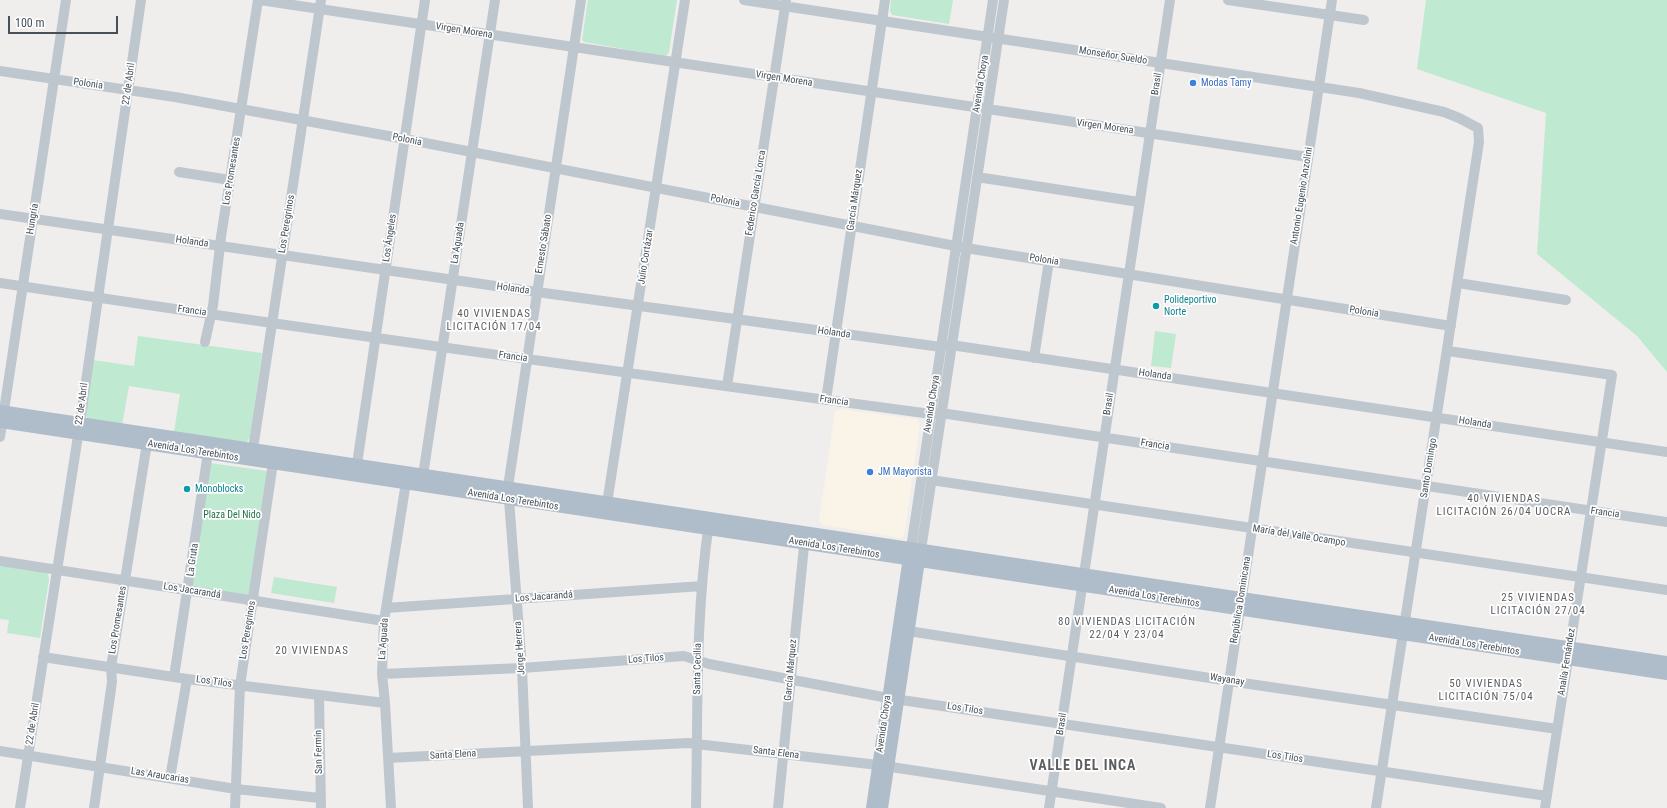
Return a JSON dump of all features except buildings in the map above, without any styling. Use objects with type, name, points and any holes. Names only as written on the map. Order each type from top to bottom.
[{"type":"main road","name":"Avenida Los Terebintos","points":[[1,417],[1569,653],[1667,662]]},
{"type":"main road","name":"Avenida Los Terebintos","points":[[209,448],[253,449],[274,458]]},
{"type":"main road","name":"Avenida Choya","points":[[872,808],[883,766],[915,555]]},
{"type":"main road","name":"Avenida Los Terebintos","points":[[1569,653],[1667,674]]},
{"type":"main road","name":"Avenida Choya","points":[[882,808],[883,766]]},
{"type":"street","name":"Hungría","points":[[0,437],[1,417],[23,287],[66,0]]},
{"type":"street","name":"22 de Abril","points":[[20,808],[79,428],[141,0]]},
{"type":"street","name":"Virgen Morena","points":[[259,0],[321,4],[422,24],[490,35],[1308,157]]},
{"type":"street","name":"Los Promesantes","points":[[205,342],[211,314],[230,180],[259,0]]},
{"type":"street","name":"Los Ángeles","points":[[356,470],[425,0]]},
{"type":"street","name":"La Aguada","points":[[422,480],[495,0]]},
{"type":"street","name":"Ernesto Sábato","points":[[508,493],[581,0]]},
{"type":"street","name":"Julio Cortázar","points":[[606,508],[686,0]]},
{"type":"street","name":"Monseñor Sueldo","points":[[744,0],[785,3],[882,21],[1359,93],[1444,112],[1478,128]]},
{"type":"street","name":"García Márquez","points":[[826,400],[885,0]]},
{"type":"street","name":"Avenida Choya","points":[[993,0],[993,37]]},
{"type":"street","name":"Avenida Choya","points":[[915,555],[936,413],[951,345],[961,246],[993,37],[1004,0]]},
{"type":"street","name":"Brasil","points":[[1049,808],[1170,0]]},
{"type":"street","points":[[1228,0],[1364,20]]},
{"type":"street","name":"Antonio Eugenio Anzolini","points":[[1273,393],[1332,0]]},
{"type":"street","name":"Federico García Lorca","points":[[727,386],[785,3]]},
{"type":"street","name":"Los Peregrinos","points":[[253,449],[321,4]]},
{"type":"street","name":"Polonia","points":[[0,71],[128,90],[303,120],[961,246],[1451,326]]},
{"type":"street","name":"Avenida Choya","points":[[915,555],[931,480],[941,347],[961,246],[977,177],[982,108]]},
{"type":"street","name":"Santo Domingo","points":[[1376,808],[1448,351],[1479,142],[1478,128]]},
{"type":"street","points":[[179,172],[230,180]]},
{"type":"street","points":[[977,177],[1140,202]]},
{"type":"street","name":"Holanda","points":[[0,214],[282,256],[737,320],[941,347],[951,345],[1667,452]]},
{"type":"street","points":[[1034,358],[1049,261]]},
{"type":"street","name":"Francia","points":[[0,283],[375,338],[1104,437],[1667,522]]},
{"type":"street","points":[[1458,283],[1566,300]]},
{"type":"street","name":"Analía Fernández","points":[[1448,351],[1612,375],[1545,808]]},
{"type":"street","name":"República Dominicana","points":[[1210,808],[1273,393]]},
{"type":"street","name":"Los Promesantes","points":[[94,808],[112,682],[111,667],[148,439]]},
{"type":"street","name":"La Gruta","points":[[174,677],[209,448]]},
{"type":"street","name":"Los Peregrinos","points":[[235,808],[240,686],[274,458]]},
{"type":"street","name":"La Aguada","points":[[391,808],[382,674],[384,621],[406,478]]},
{"type":"street","name":"María del Valle Ocampo","points":[[931,480],[1667,590]]},
{"type":"street","name":"Jorge Herrera","points":[[508,493],[522,668],[528,808]]},
{"type":"street","name":"Santa Cecilia","points":[[696,808],[697,660],[702,586],[709,524]]},
{"type":"street","name":"García Márquez","points":[[778,808],[804,538]]},
{"type":"street","name":"Los Jacarandá","points":[[0,561],[384,621]]},
{"type":"street","name":"Los Jacarandá","points":[[386,608],[702,586]]},
{"type":"street","name":"Wayanay","points":[[903,630],[1072,655],[1229,681],[1557,729]]},
{"type":"street","name":"Los Tilos","points":[[382,674],[522,668],[684,656],[790,680],[893,698],[1547,796]]},
{"type":"street","name":"Los Tilos","points":[[43,657],[187,679],[385,703]]},
{"type":"street","points":[[170,778],[187,679]]},
{"type":"street","name":"San Fermín","points":[[319,695],[320,803]]},
{"type":"street","name":"Santa Elena","points":[[388,758],[697,744],[883,766],[1161,808]]},
{"type":"street","name":"Las Araucarias","points":[[0,751],[320,803]]},
{"type":"shaded area","name":"JM Mayorista","points":[[840,409],[917,419],[920,424],[904,535],[901,538],[823,525],[819,520],[835,411]]},
{"type":"green space","points":[[588,0],[677,0],[669,52],[667,55],[664,56],[584,42],[582,40]]},
{"type":"green space","points":[[891,0],[953,0],[949,24],[892,15],[890,11]]},
{"type":"green space","points":[[1426,0],[1667,0],[1667,372],[1637,336],[1537,254],[1546,113],[1417,69]]},
{"type":"green space","points":[[1155,331],[1176,334],[1171,368],[1151,366]]},
{"type":"green space","points":[[138,336],[262,353],[250,437],[247,442],[174,432],[180,394],[129,386],[122,425],[90,420],[86,416],[86,411],[93,360],[134,366]]},
{"type":"green space","name":"Plaza Del Nido","points":[[210,463],[267,471],[249,597],[192,589]]},
{"type":"green space","points":[[0,565],[44,572],[48,574],[49,579],[40,638],[7,633],[9,620],[0,619]]},
{"type":"green space","points":[[274,577],[337,587],[334,603],[271,593]]},
{"type":"place","name":"Modas Tamy","points":[[1193,83]]},
{"type":"place","name":"Polideportivo Norte","points":[[1156,306]]},
{"type":"place","name":"JM Mayorista","points":[[870,472]]},
{"type":"place","name":"Monoblocks","points":[[187,489]]},
{"type":"district","name":"40 VIVIENDAS LICITACIÓN 17/04","points":[[494,320]]},
{"type":"district","name":"40 VIVIENDAS LICITACIÓN 26/04 UOCRA","points":[[1504,505]]},
{"type":"district","name":"25 VIVIENDAS LICITACIÓN 27/04","points":[[1538,604]]},
{"type":"district","name":"80 VIVIENDAS LICITACIÓN 22/04 Y 23/04","points":[[1127,628]]},
{"type":"district","name":"20 VIVIENDAS","points":[[312,651]]},
{"type":"district","name":"50 VIVIENDAS LICITACIÓN 75/04","points":[[1486,690]]},
{"type":"district","name":"VALLE DEL INCA","points":[[1083,766]]}]
